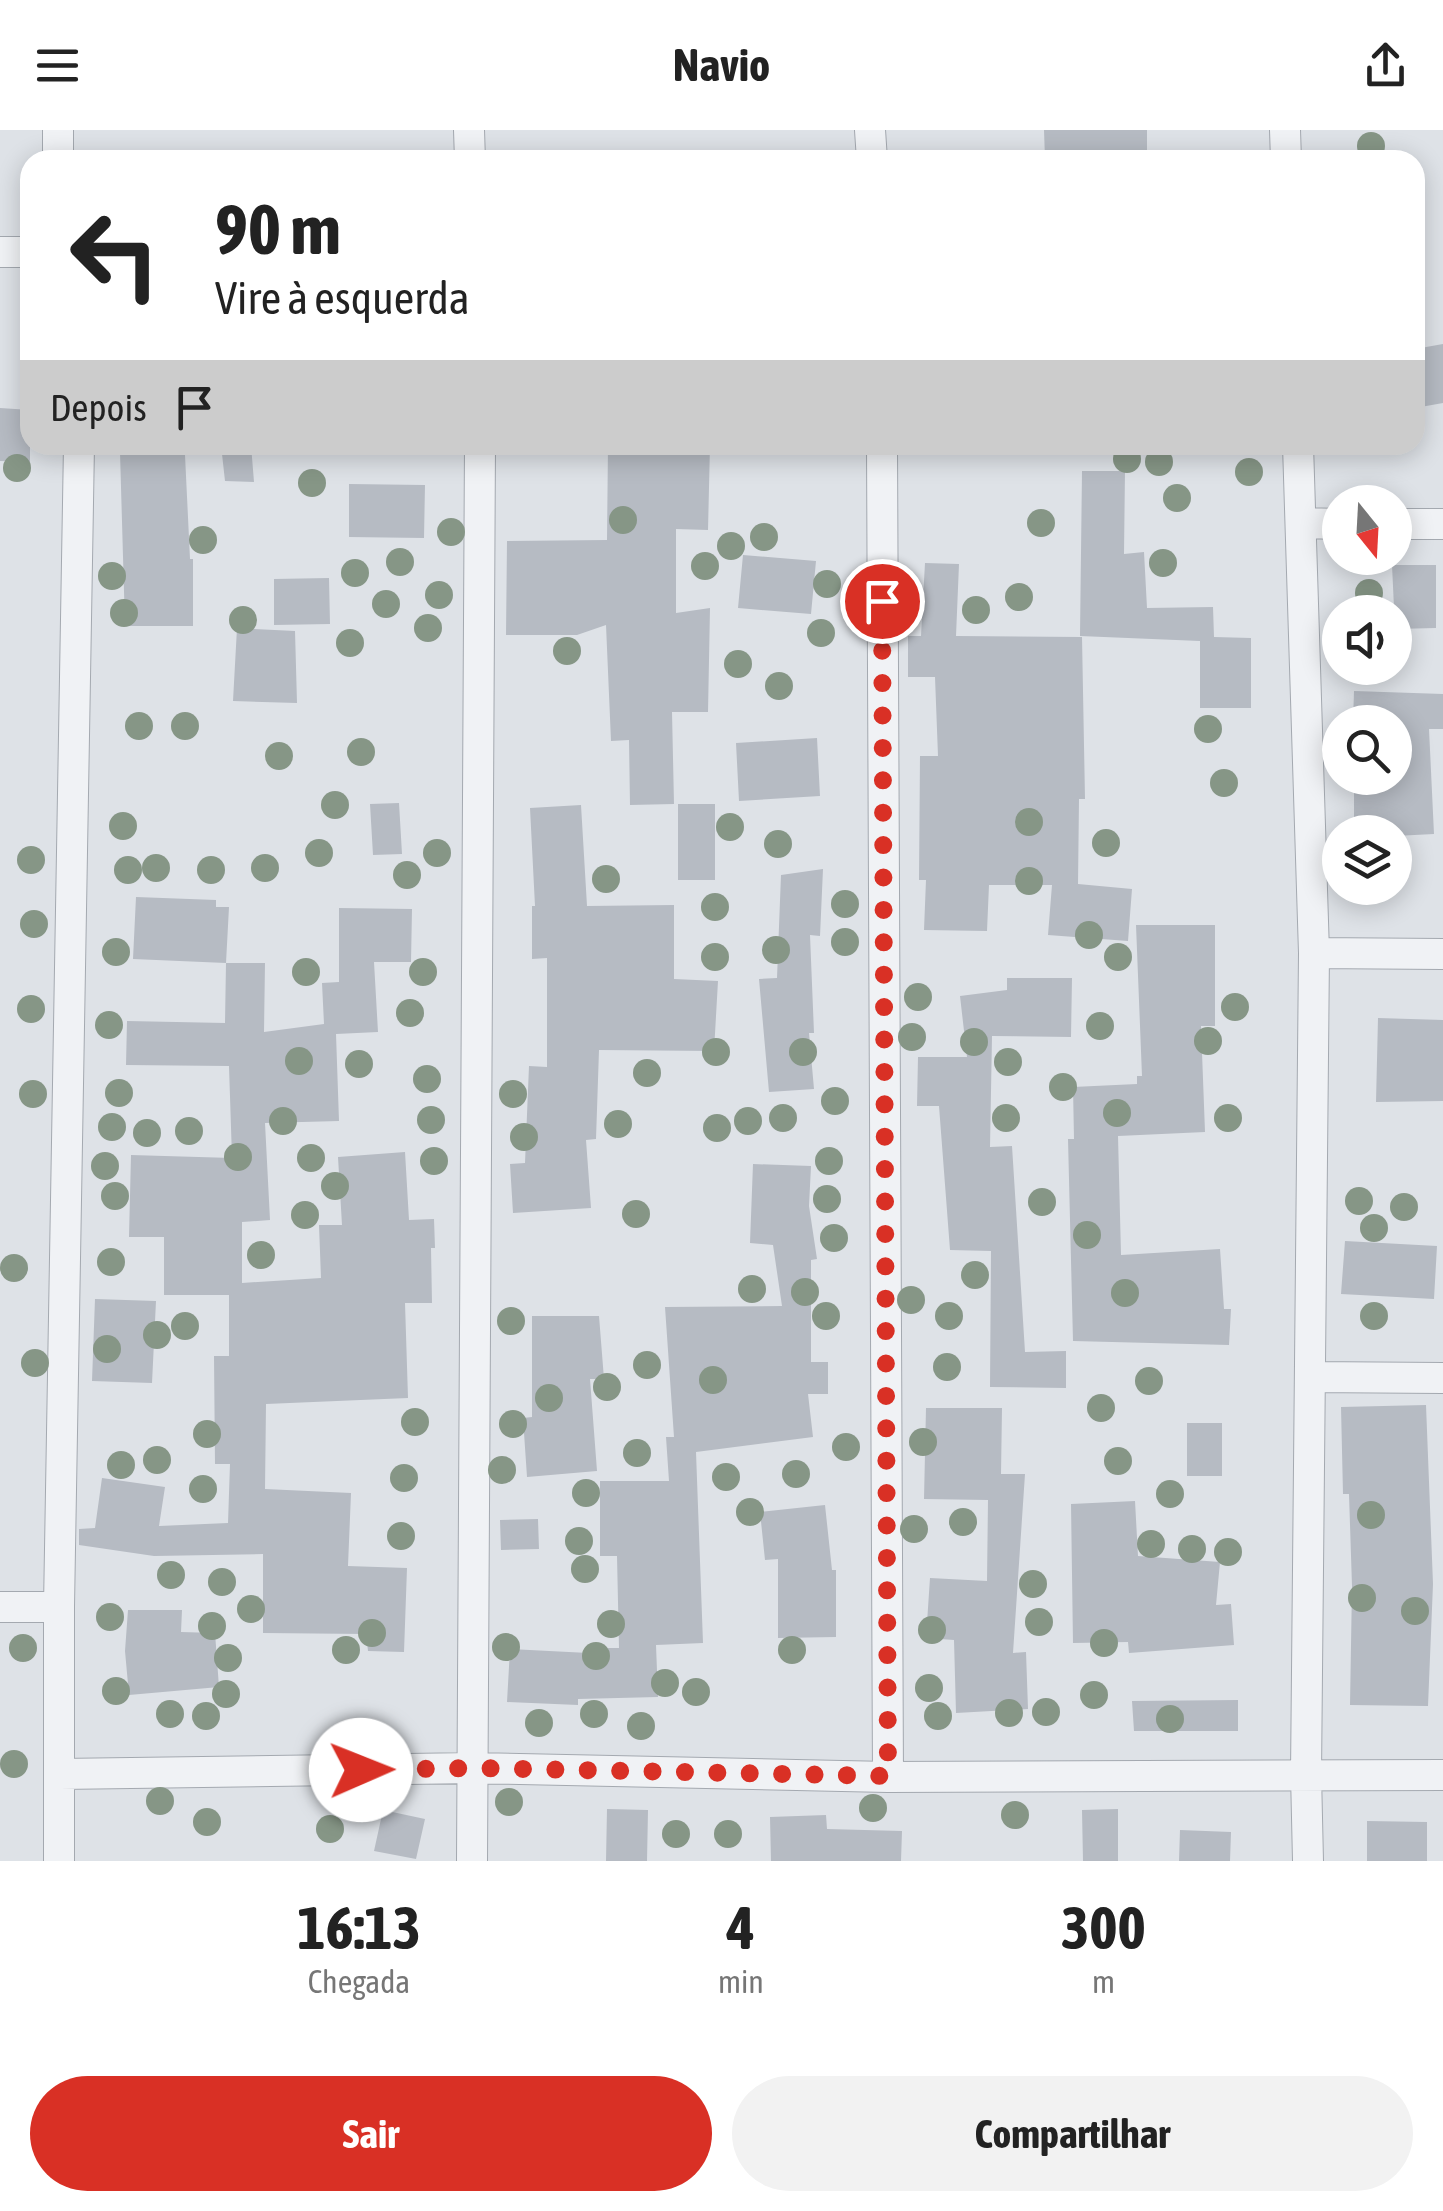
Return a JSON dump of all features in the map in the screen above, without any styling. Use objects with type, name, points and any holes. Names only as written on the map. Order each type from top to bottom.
[{"type":"street","points":[[59,1861],[58,1607],[78,455]]},
{"type":"street","points":[[472,1861],[480,455]]},
{"type":"street","points":[[882,455],[888,1776]]},
{"type":"street","points":[[1299,455],[1314,953],[1308,1861]]},
{"type":"street","points":[[1302,524],[1322,524]]},
{"type":"street","points":[[1412,524],[1443,524]]},
{"type":"street","points":[[1314,953],[1443,954]]},
{"type":"street","points":[[1310,1376],[1443,1378]]},
{"type":"street","points":[[0,1607],[58,1607]]},
{"type":"street","points":[[60,1774],[474,1768],[888,1776],[1443,1775]]},
{"type":"building","points":[[1044,130],[1147,130],[1147,150],[1045,150]]},
{"type":"building","points":[[1443,344],[1443,403],[1425,406],[1425,347]]},
{"type":"building","points":[[0,408],[20,409],[20,455],[30,455],[30,462],[0,461]]},
{"type":"building","points":[[120,455],[185,455],[193,559],[193,626],[125,626]]},
{"type":"building","points":[[222,455],[252,455],[254,482],[225,481]]},
{"type":"building","points":[[608,455],[710,455],[708,530],[676,529],[676,613],[710,608],[708,712],[672,712],[674,804],[630,805],[629,740],[611,741],[606,625],[577,635],[506,635],[507,541],[607,540]]},
{"type":"building","points":[[1082,471],[1125,471],[1124,554],[1144,552],[1147,608],[1213,607],[1214,637],[1251,638],[1251,708],[1200,708],[1200,641],[1080,636]]},
{"type":"building","points":[[349,484],[425,485],[424,538],[349,537]]},
{"type":"building","points":[[743,555],[816,561],[811,614],[738,608]]},
{"type":"building","points":[[925,563],[959,564],[956,636],[1082,637],[1085,799],[1079,799],[1078,884],[1132,889],[1128,941],[1048,935],[1052,885],[989,885],[987,931],[924,930],[926,880],[919,880],[920,756],[938,756],[935,677],[908,677],[908,636],[921,636]]},
{"type":"building","points":[[1412,565],[1436,565],[1436,628],[1412,629],[1412,595],[1393,595],[1392,575],[1412,575]]},
{"type":"building","points":[[329,578],[330,624],[274,625],[274,579]]},
{"type":"building","points":[[237,628],[295,631],[297,703],[233,701]]},
{"type":"building","points":[[1354,691],[1443,694],[1443,729],[1429,729],[1434,834],[1412,835],[1412,815],[1354,815],[1354,795],[1412,795],[1412,705],[1354,705]]},
{"type":"building","points":[[817,738],[820,796],[739,801],[736,743]]},
{"type":"building","points":[[399,803],[402,854],[373,855],[370,804]]},
{"type":"building","points":[[678,804],[715,804],[715,880],[678,880]]},
{"type":"building","points":[[581,805],[587,906],[674,905],[674,979],[718,981],[714,1051],[599,1050],[596,1139],[586,1140],[591,1208],[513,1213],[510,1164],[525,1163],[529,1066],[547,1067],[547,958],[532,959],[535,906],[530,808]]},
{"type":"building","points":[[823,869],[820,936],[810,935],[814,1033],[809,1033],[814,1089],[769,1092],[759,979],[777,978],[781,875]]},
{"type":"building","points":[[136,897],[216,900],[216,907],[229,907],[226,963],[133,959]]},
{"type":"building","points":[[339,908],[412,909],[411,962],[374,962],[378,1032],[336,1034],[339,1121],[265,1123],[270,1220],[242,1222],[242,1283],[321,1278],[319,1225],[342,1225],[338,1157],[405,1152],[409,1220],[434,1219],[435,1248],[431,1248],[432,1303],[405,1303],[408,1398],[266,1404],[265,1489],[351,1493],[348,1566],[407,1568],[404,1652],[368,1651],[366,1634],[263,1633],[263,1554],[154,1556],[79,1545],[79,1529],[95,1528],[102,1478],[165,1487],[159,1526],[228,1523],[230,1464],[215,1464],[214,1356],[229,1356],[229,1295],[164,1295],[164,1237],[129,1237],[131,1155],[232,1158],[229,1066],[126,1065],[127,1021],[225,1023],[226,963],[265,963],[264,1032],[324,1024],[322,983],[339,982]]},
{"type":"building","points":[[1136,925],[1215,925],[1215,1026],[1201,1026],[1205,1132],[1118,1136],[1121,1255],[1220,1249],[1224,1309],[1231,1309],[1229,1345],[1073,1341],[1068,1139],[1074,1139],[1073,1087],[1137,1084],[1137,1076],[1142,1076]]},
{"type":"building","points":[[1007,978],[1072,978],[1071,1037],[992,1036],[990,1147],[1012,1146],[1025,1352],[1066,1351],[1066,1388],[990,1387],[991,1251],[950,1250],[939,1106],[917,1106],[918,1057],[967,1057],[960,996],[1007,990]]},
{"type":"building","points":[[1378,1018],[1443,1020],[1443,1101],[1376,1102]]},
{"type":"building","points":[[753,1164],[811,1166],[809,1206],[817,1259],[811,1260],[811,1362],[828,1362],[828,1394],[808,1394],[813,1437],[696,1452],[703,1643],[656,1645],[658,1697],[578,1699],[578,1705],[507,1702],[510,1649],[608,1654],[608,1648],[619,1648],[617,1556],[600,1556],[600,1481],[669,1481],[666,1437],[674,1437],[665,1307],[782,1306],[773,1245],[750,1243]]},
{"type":"building","points":[[1345,1241],[1437,1246],[1434,1299],[1341,1294]]},
{"type":"building","points":[[95,1299],[156,1301],[152,1383],[92,1381]]},
{"type":"building","points":[[532,1316],[599,1316],[604,1379],[590,1379],[597,1471],[527,1477],[523,1418],[532,1417]]},
{"type":"building","points":[[1426,1405],[1433,1584],[1428,1706],[1350,1705],[1352,1586],[1349,1494],[1343,1494],[1341,1407]]},
{"type":"building","points":[[926,1408],[1002,1408],[1001,1474],[1025,1474],[1013,1653],[1026,1652],[1028,1709],[956,1713],[954,1640],[926,1638],[930,1578],[987,1581],[988,1500],[924,1499]]},
{"type":"building","points":[[1187,1423],[1222,1423],[1222,1476],[1187,1476]]},
{"type":"building","points":[[1135,1501],[1138,1556],[1220,1562],[1216,1605],[1231,1604],[1234,1645],[1129,1653],[1128,1642],[1073,1643],[1071,1504]]},
{"type":"building","points":[[825,1505],[832,1570],[836,1570],[836,1637],[778,1638],[778,1559],[765,1560],[760,1512]]},
{"type":"building","points":[[538,1519],[539,1549],[501,1550],[500,1520]]},
{"type":"building","points":[[128,1610],[182,1610],[181,1632],[215,1633],[219,1687],[129,1695],[125,1651]]},
{"type":"building","points":[[1238,1700],[1238,1731],[1134,1731],[1132,1701]]},
{"type":"building","points":[[607,1809],[648,1810],[647,1861],[606,1861]]},
{"type":"building","points":[[1118,1809],[1118,1861],[1083,1861],[1082,1810]]},
{"type":"building","points":[[383,1810],[425,1819],[416,1859],[374,1851]]},
{"type":"building","points":[[826,1815],[827,1829],[902,1831],[901,1861],[771,1861],[770,1817]]},
{"type":"building","points":[[1367,1821],[1427,1822],[1427,1861],[1367,1861]]},
{"type":"building","points":[[1180,1830],[1231,1832],[1230,1861],[1179,1861]]},
{"type":"route","points":[[361,1770],[474,1768],[888,1776],[882,601]]}]
